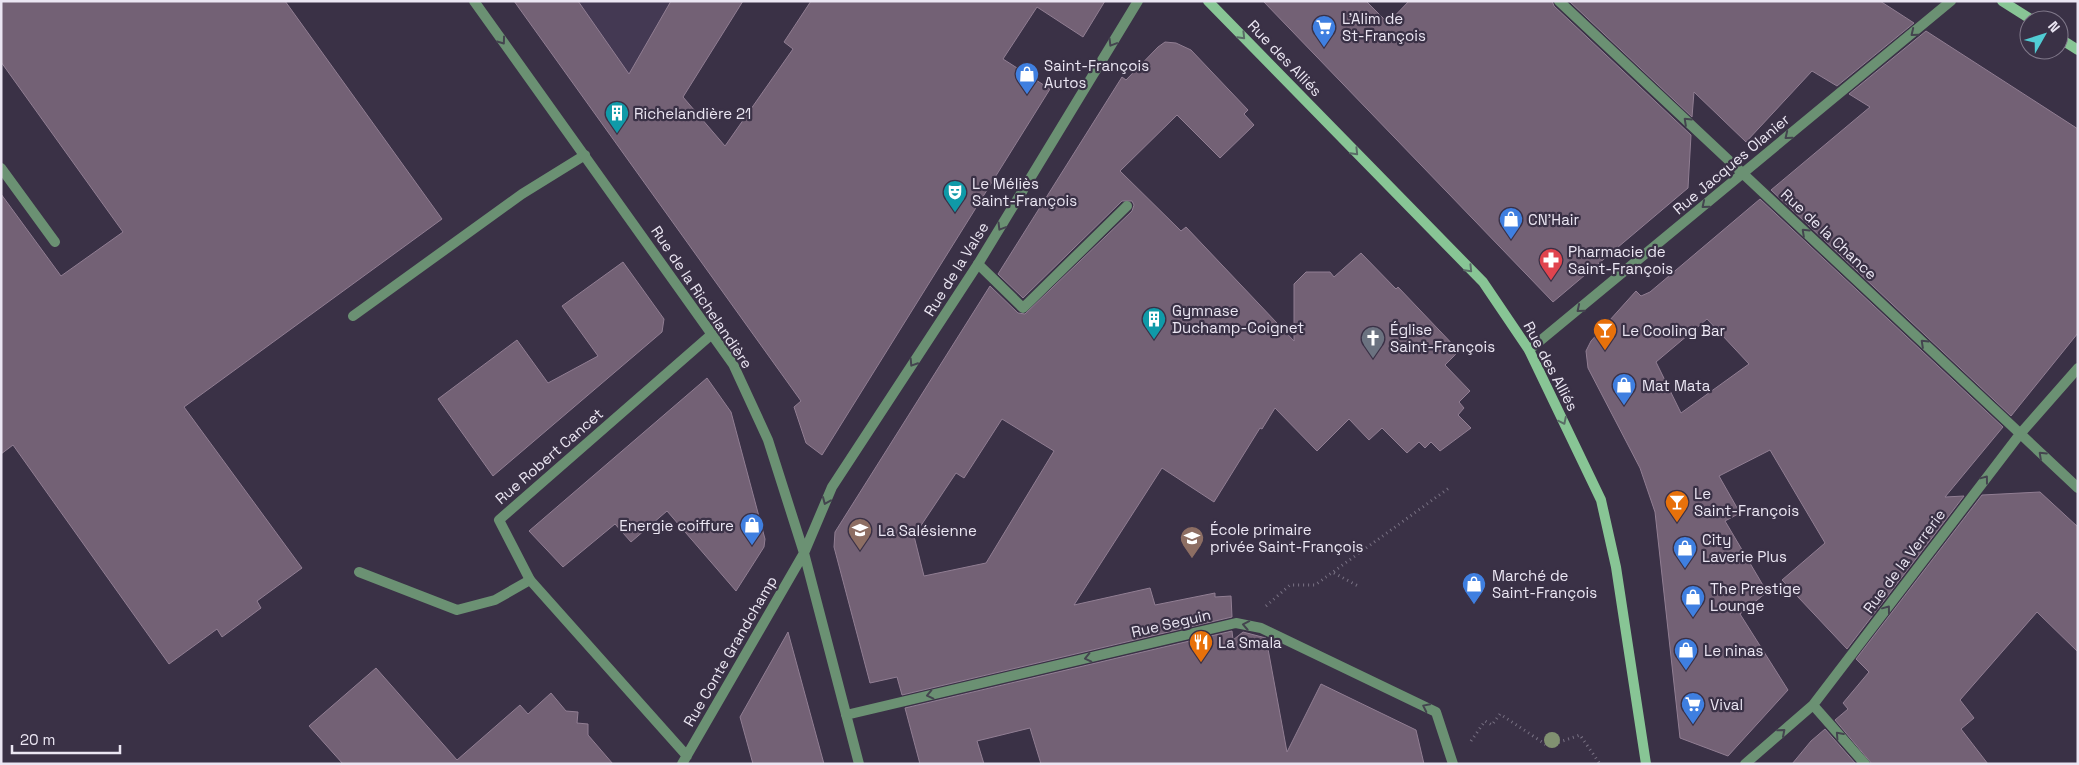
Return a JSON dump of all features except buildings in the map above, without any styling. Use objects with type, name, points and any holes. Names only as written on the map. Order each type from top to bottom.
[{"type":"main road","name":"Rue des Alliés","points":[[1208,1],[1483,282],[1529,350],[1601,500],[1616,568],[1646,764]]},
{"type":"main road","points":[[2002,1],[2019,12]]},
{"type":"street","name":"Rue de la Richelandière","points":[[474,1],[733,364],[768,440],[804,553],[859,764]]},
{"type":"street","name":"Rue de la Valse","points":[[804,553],[832,487],[978,264],[1138,1]]},
{"type":"street","name":"Rue de la Chance","points":[[1559,1],[2078,488]]},
{"type":"street","name":"Rue Jacques Olanier","points":[[1529,350],[1951,1]]},
{"type":"street","points":[[353,316],[507,204],[584,154]]},
{"type":"street","points":[[1,168],[55,242]]},
{"type":"street","points":[[978,264],[1023,308],[1127,206]]},
{"type":"street","name":"Rue Robert Cancet","points":[[684,760],[530,580],[499,520],[712,334]]},
{"type":"street","name":"Rue de la Verrerie","points":[[1745,764],[1813,705],[2020,434],[2078,368]]},
{"type":"street","name":"Rue Conte Grandchamp","points":[[684,760],[804,553]]},
{"type":"street","points":[[359,572],[457,610],[495,600],[530,580]]},
{"type":"street","name":"Rue Seguin","points":[[846,715],[1236,623],[1261,628],[1436,712],[1453,764]]},
{"type":"street","points":[[1813,705],[1865,764]]},
{"type":"path","points":[[1265,607],[1290,585],[1315,585],[1334,573],[1449,488]]},
{"type":"path","points":[[1334,573],[1358,586]]},
{"type":"path","points":[[1467,747],[1485,721],[1492,725],[1500,714],[1548,746],[1580,735],[1600,764]]},
{"type":"shaded area","points":[[514,1],[710,1],[605,125]]},
{"type":"place","name":"L’Alim de St-François","points":[[1324,48]]},
{"type":"place","name":"Saint-François Autos","points":[[1027,95]]},
{"type":"place","name":"Richelandière 21","points":[[617,134]]},
{"type":"place","name":"Le Méliès Saint-François","points":[[955,213]]},
{"type":"place","name":"CN'Hair","points":[[1511,240]]},
{"type":"place","name":"Pharmacie de Saint-François","points":[[1551,281]]},
{"type":"place","name":"Gymnase Duchamp-Coignet","points":[[1154,340]]},
{"type":"place","name":"Le Cooling Bar","points":[[1605,351]]},
{"type":"place","name":"Église Saint-François","points":[[1373,359]]},
{"type":"place","name":"Mat Mata","points":[[1624,406]]},
{"type":"place","name":"Le Saint-François","points":[[1677,523]]},
{"type":"place","name":"Energie coiffure","points":[[752,546]]},
{"type":"place","name":"La Salésienne","points":[[860,551]]},
{"type":"place","name":"École primaire privée Saint-François","points":[[1192,559]]},
{"type":"place","name":"City Laverie Plus","points":[[1685,569]]},
{"type":"place","name":"Marché de Saint-François","points":[[1474,605]]},
{"type":"place","name":"The Prestige Lounge","points":[[1693,618]]},
{"type":"place","name":"La Smala","points":[[1201,663]]},
{"type":"place","name":"Le ninas","points":[[1686,671]]},
{"type":"place","name":"Vival","points":[[1693,725]]}]
